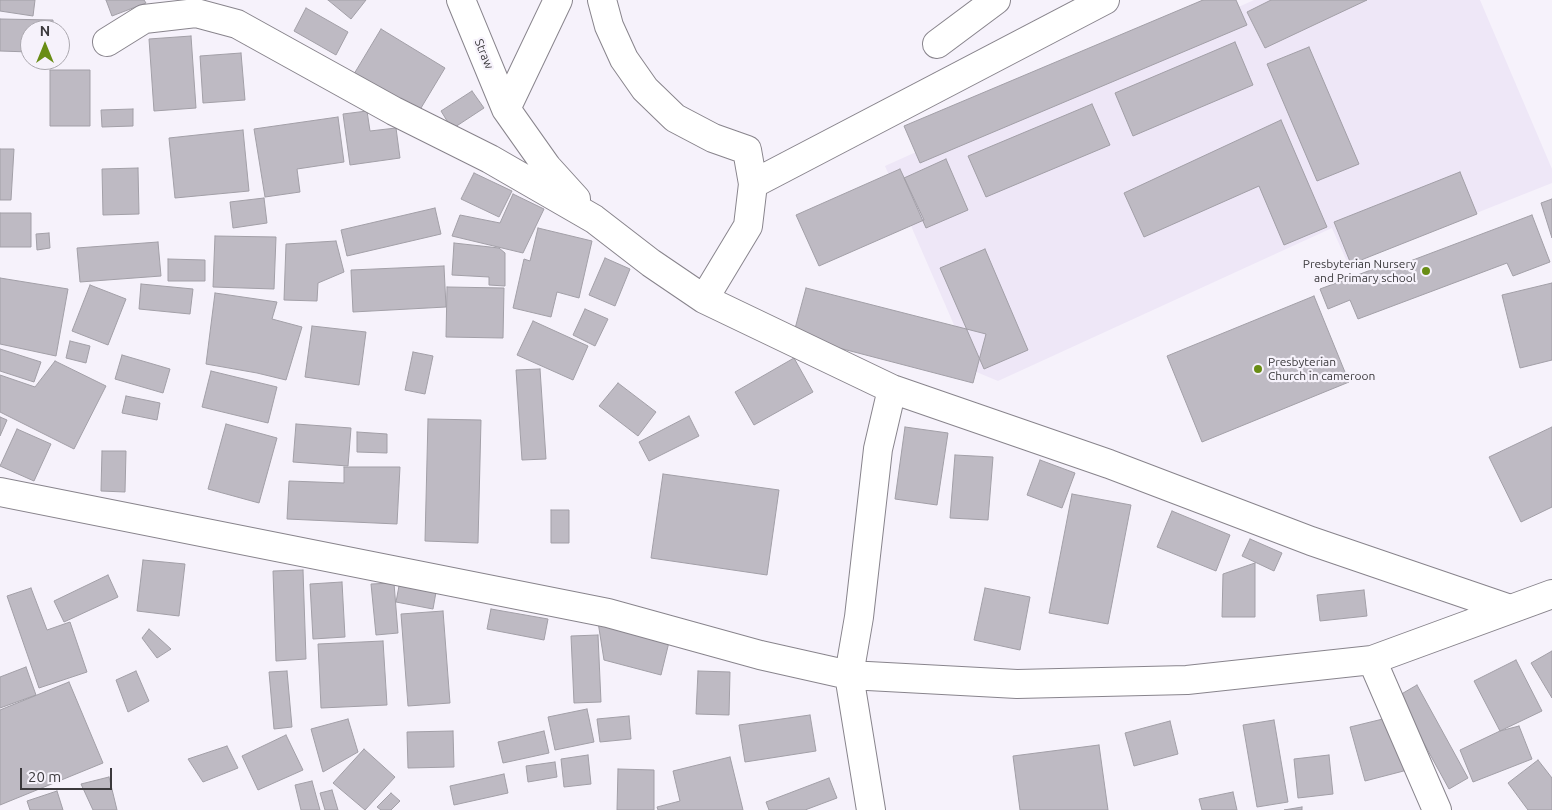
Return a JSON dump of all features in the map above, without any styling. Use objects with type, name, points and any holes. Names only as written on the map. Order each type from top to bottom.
[{"type":"street","name":"Straw","points":[[462,0],[506,109],[547,167],[594,219]]},
{"type":"street","points":[[506,109],[558,0]]},
{"type":"street","points":[[602,0],[609,26],[624,59],[645,89],[675,118],[713,138],[747,150],[753,184],[748,226],[704,299]]},
{"type":"street","points":[[937,44],[996,0]]},
{"type":"street","points":[[753,184],[1105,0]]},
{"type":"street","points":[[106,42],[144,19],[196,13],[237,24],[394,111],[490,160],[594,219],[651,263],[704,299],[892,389],[1109,464],[1311,541],[1510,609]]},
{"type":"street","points":[[871,810],[850,675],[859,617],[878,448],[892,389]]},
{"type":"street","points":[[0,492],[608,613],[760,655],[850,675],[1017,684],[1187,680],[1372,660],[1552,594]]},
{"type":"street","points":[[1372,660],[1437,810]]},
{"type":"shaded area","points":[[1254,0],[1480,0],[1552,169],[1552,183],[1348,264],[1332,228],[998,381],[974,371],[885,166]]},
{"type":"building","points":[[0,0],[35,0],[33,16],[0,11]]},
{"type":"building","points":[[106,0],[144,0],[146,3],[112,16]]},
{"type":"building","points":[[328,0],[366,0],[351,19]]},
{"type":"building","points":[[1203,0],[1236,0],[1247,25],[920,163],[904,126]]},
{"type":"building","points":[[1271,0],[1367,0],[1265,48],[1247,12]]},
{"type":"building","points":[[306,8],[348,32],[336,55],[294,31]]},
{"type":"building","points":[[0,19],[53,20],[20,20],[20,52],[0,51]]},
{"type":"building","points":[[381,29],[445,68],[418,113],[354,74]]},
{"type":"building","points":[[191,36],[196,108],[154,111],[149,39]]},
{"type":"building","points":[[1235,42],[1253,85],[1133,136],[1115,93]]},
{"type":"building","points":[[1309,47],[1359,164],[1317,181],[1267,64]]},
{"type":"building","points":[[241,53],[245,100],[203,103],[200,56]]},
{"type":"building","points":[[50,70],[90,70],[90,126],[50,126]]},
{"type":"building","points":[[472,91],[484,108],[452,129],[441,111]]},
{"type":"building","points":[[1092,104],[1110,145],[986,197],[968,156]]},
{"type":"building","points":[[133,109],[133,126],[102,127],[101,110]]},
{"type":"building","points":[[367,111],[370,131],[396,128],[400,158],[350,165],[343,114]]},
{"type":"building","points":[[338,117],[344,162],[297,169],[300,192],[265,197],[254,129]]},
{"type":"building","points":[[1281,120],[1327,227],[1284,245],[1259,186],[1144,237],[1124,193]]},
{"type":"building","points":[[243,130],[249,191],[175,198],[169,138]]},
{"type":"building","points":[[0,149],[14,149],[11,200],[0,200]]},
{"type":"building","points":[[946,159],[968,210],[926,228],[904,178]]},
{"type":"building","points":[[138,168],[139,214],[103,215],[102,169]]},
{"type":"building","points":[[900,169],[924,220],[819,266],[796,215]]},
{"type":"building","points":[[1460,172],[1477,214],[1351,264],[1334,222]]},
{"type":"building","points":[[474,173],[512,191],[499,217],[461,199]]},
{"type":"building","points":[[513,194],[544,209],[523,253],[452,236],[460,215],[500,223]]},
{"type":"building","points":[[264,198],[267,223],[233,228],[230,202]]},
{"type":"building","points":[[1552,199],[1552,238],[1541,203]]},
{"type":"building","points":[[435,208],[441,234],[347,256],[341,230]]},
{"type":"building","points":[[0,213],[31,213],[31,247],[0,247]]},
{"type":"building","name":"Presbyterian Nursery and Primary school","points":[[1532,215],[1550,262],[1513,276],[1507,263],[1358,319],[1350,300],[1328,309],[1320,289],[1395,261],[1397,266]]},
{"type":"building","points":[[538,228],[592,241],[579,298],[557,292],[551,317],[513,308],[524,259],[530,261]]},
{"type":"building","points":[[49,233],[50,248],[37,250],[36,234]]},
{"type":"building","points":[[215,236],[276,237],[274,289],[213,287]]},
{"type":"building","points":[[336,241],[344,272],[318,283],[317,301],[284,300],[286,244]]},
{"type":"building","points":[[158,242],[161,276],[80,282],[77,248]]},
{"type":"building","points":[[454,243],[499,248],[505,253],[505,286],[489,285],[489,277],[452,275]]},
{"type":"building","points":[[985,249],[1028,350],[984,369],[940,268]]},
{"type":"building","points":[[605,258],[630,269],[615,306],[589,295]]},
{"type":"building","points":[[168,259],[205,260],[205,281],[168,281]]},
{"type":"building","points":[[444,266],[446,307],[353,312],[351,270]]},
{"type":"building","points":[[0,278],[68,289],[56,356],[0,344]]},
{"type":"building","points":[[1552,283],[1552,360],[1520,368],[1502,295]]},
{"type":"building","points":[[141,284],[193,289],[190,314],[139,309]]},
{"type":"building","points":[[90,285],[126,299],[108,345],[72,331]]},
{"type":"building","points":[[447,287],[504,288],[503,338],[446,337]]},
{"type":"building","points":[[806,288],[986,334],[973,383],[793,336]]},
{"type":"building","points":[[215,293],[277,302],[272,319],[302,327],[286,380],[206,364]]},
{"type":"building","name":"Presbyterian Church in cameroon","points":[[1314,296],[1349,382],[1202,442],[1167,356]]},
{"type":"building","points":[[585,309],[608,319],[595,346],[573,335]]},
{"type":"building","points":[[533,321],[588,346],[573,380],[517,355]]},
{"type":"building","points":[[312,326],[366,332],[359,385],[305,377]]},
{"type":"building","points":[[70,341],[90,346],[86,363],[66,358]]},
{"type":"building","points":[[0,349],[41,362],[34,382],[0,371]]},
{"type":"building","points":[[413,352],[433,356],[425,394],[405,390]]},
{"type":"building","points":[[122,355],[170,369],[163,393],[115,379]]},
{"type":"building","points":[[794,358],[813,392],[754,425],[735,392]]},
{"type":"building","points":[[55,361],[106,386],[74,449],[0,412],[0,375],[35,387]]},
{"type":"building","points":[[540,369],[546,459],[522,460],[516,370]]},
{"type":"building","points":[[211,371],[277,387],[268,423],[202,407]]},
{"type":"building","points":[[618,383],[656,412],[638,436],[599,406]]},
{"type":"building","points":[[126,396],[160,403],[157,420],[122,413]]},
{"type":"building","points":[[689,416],[699,436],[649,461],[639,442]]},
{"type":"building","points":[[0,417],[7,420],[0,436]]},
{"type":"building","points":[[428,419],[481,420],[478,543],[425,541]]},
{"type":"building","points":[[226,424],[277,438],[259,503],[208,489]]},
{"type":"building","points":[[296,424],[351,428],[348,466],[293,462]]},
{"type":"building","points":[[905,427],[948,433],[937,505],[895,499]]},
{"type":"building","points":[[1552,427],[1552,507],[1521,522],[1489,457]]},
{"type":"building","points":[[17,429],[51,444],[34,481],[0,466]]},
{"type":"building","points":[[357,432],[387,434],[387,453],[357,452]]},
{"type":"building","points":[[102,451],[126,451],[125,492],[101,491]]},
{"type":"building","points":[[955,455],[993,457],[988,520],[950,518]]},
{"type":"building","points":[[1040,460],[1075,473],[1062,508],[1027,495]]},
{"type":"building","points":[[344,467],[400,467],[397,524],[287,519],[289,481],[344,483]]},
{"type":"building","points":[[663,474],[779,490],[767,575],[651,558]]},
{"type":"building","points":[[1072,494],[1131,505],[1108,624],[1049,613]]},
{"type":"building","points":[[551,510],[569,510],[569,543],[551,543]]},
{"type":"building","points":[[1172,511],[1230,535],[1216,571],[1157,547]]},
{"type":"building","points":[[1250,539],[1282,553],[1274,571],[1242,556]]},
{"type":"building","points":[[143,560],[185,564],[179,616],[137,611]]},
{"type":"building","points":[[1255,563],[1255,617],[1222,617],[1223,574]]},
{"type":"building","points":[[303,570],[306,659],[276,661],[273,571]]},
{"type":"building","points":[[108,575],[118,597],[64,622],[54,601]]},
{"type":"building","points":[[342,582],[345,637],[313,639],[310,584]]},
{"type":"building","points":[[394,583],[398,633],[376,635],[371,584]]},
{"type":"building","points":[[399,586],[436,592],[433,609],[396,602]]},
{"type":"building","points":[[31,588],[47,630],[70,622],[87,672],[39,688],[7,596]]},
{"type":"building","points":[[985,588],[1030,597],[1020,650],[974,640]]},
{"type":"building","points":[[1364,590],[1367,616],[1320,621],[1317,595]]},
{"type":"building","points":[[491,609],[548,619],[544,640],[487,629]]},
{"type":"building","points":[[443,611],[450,703],[408,706],[401,614]]},
{"type":"building","points":[[598,622],[670,638],[661,675],[604,660]]},
{"type":"building","points":[[149,629],[171,649],[157,658],[142,638]]},
{"type":"building","points":[[598,635],[601,702],[574,703],[571,636]]},
{"type":"building","points":[[383,641],[387,705],[321,708],[318,644]]},
{"type":"building","points":[[1552,651],[1552,698],[1531,663]]},
{"type":"building","points":[[1516,660],[1542,711],[1500,731],[1474,681]]},
{"type":"building","points":[[26,667],[36,695],[0,708],[0,677]]},
{"type":"building","points":[[136,671],[149,701],[128,712],[116,680]]},
{"type":"building","points":[[287,671],[292,727],[274,729],[269,672]]},
{"type":"building","points":[[698,671],[730,672],[729,715],[696,714]]},
{"type":"building","points":[[69,682],[103,763],[0,805],[0,710]]},
{"type":"building","points":[[1417,685],[1468,778],[1449,789],[1398,696]]},
{"type":"building","points":[[587,709],[594,742],[555,750],[548,717]]},
{"type":"building","points":[[810,715],[816,751],[745,762],[739,725]]},
{"type":"building","points":[[629,716],[631,739],[600,742],[597,719]]},
{"type":"building","points":[[1387,718],[1419,767],[1365,781],[1350,727]]},
{"type":"building","points":[[348,719],[358,752],[323,772],[311,729]]},
{"type":"building","points":[[1274,720],[1288,802],[1257,807],[1243,725]]},
{"type":"building","points":[[1170,721],[1178,754],[1134,766],[1125,733]]},
{"type":"building","points":[[1519,726],[1532,759],[1473,782],[1460,750],[1500,731]]},
{"type":"building","points":[[453,731],[454,767],[408,768],[407,732]]},
{"type":"building","points":[[544,731],[549,753],[503,763],[498,742]]},
{"type":"building","points":[[286,735],[303,770],[258,790],[242,756]]},
{"type":"building","points":[[1099,745],[1108,810],[1020,810],[1013,756]]},
{"type":"building","points":[[227,746],[238,768],[203,782],[188,759]]},
{"type":"building","points":[[364,749],[395,777],[365,810],[333,783]]},
{"type":"building","points":[[588,755],[591,784],[564,787],[561,759]]},
{"type":"building","points":[[1329,755],[1333,794],[1298,798],[1294,759]]},
{"type":"building","points":[[730,757],[743,810],[658,810],[657,807],[680,801],[673,771]]},
{"type":"building","points":[[1538,760],[1552,778],[1552,810],[1528,810],[1508,783]]},
{"type":"building","points":[[555,762],[557,777],[528,782],[526,766]]},
{"type":"building","points":[[618,769],[654,770],[654,810],[617,810]]},
{"type":"building","points":[[504,774],[508,793],[454,805],[450,786]]},
{"type":"building","points":[[109,777],[117,810],[93,810],[81,784]]},
{"type":"building","points":[[829,778],[837,798],[805,810],[769,810],[766,802]]},
{"type":"building","points":[[312,781],[320,810],[301,810],[295,785]]},
{"type":"building","points":[[332,790],[338,810],[325,810],[320,793]]},
{"type":"building","points":[[57,791],[63,810],[30,810],[27,801]]},
{"type":"building","points":[[1233,792],[1237,810],[1202,810],[1199,799]]},
{"type":"building","points":[[391,793],[400,801],[391,810],[381,810],[377,807]]},
{"type":"building","points":[[1302,807],[1302,810],[1284,810]]},
{"type":"place","name":"Presbyterian Nursery and Primary school","points":[[1426,271]]},
{"type":"place","name":"Presbyterian Church in cameroon","points":[[1258,369]]}]
